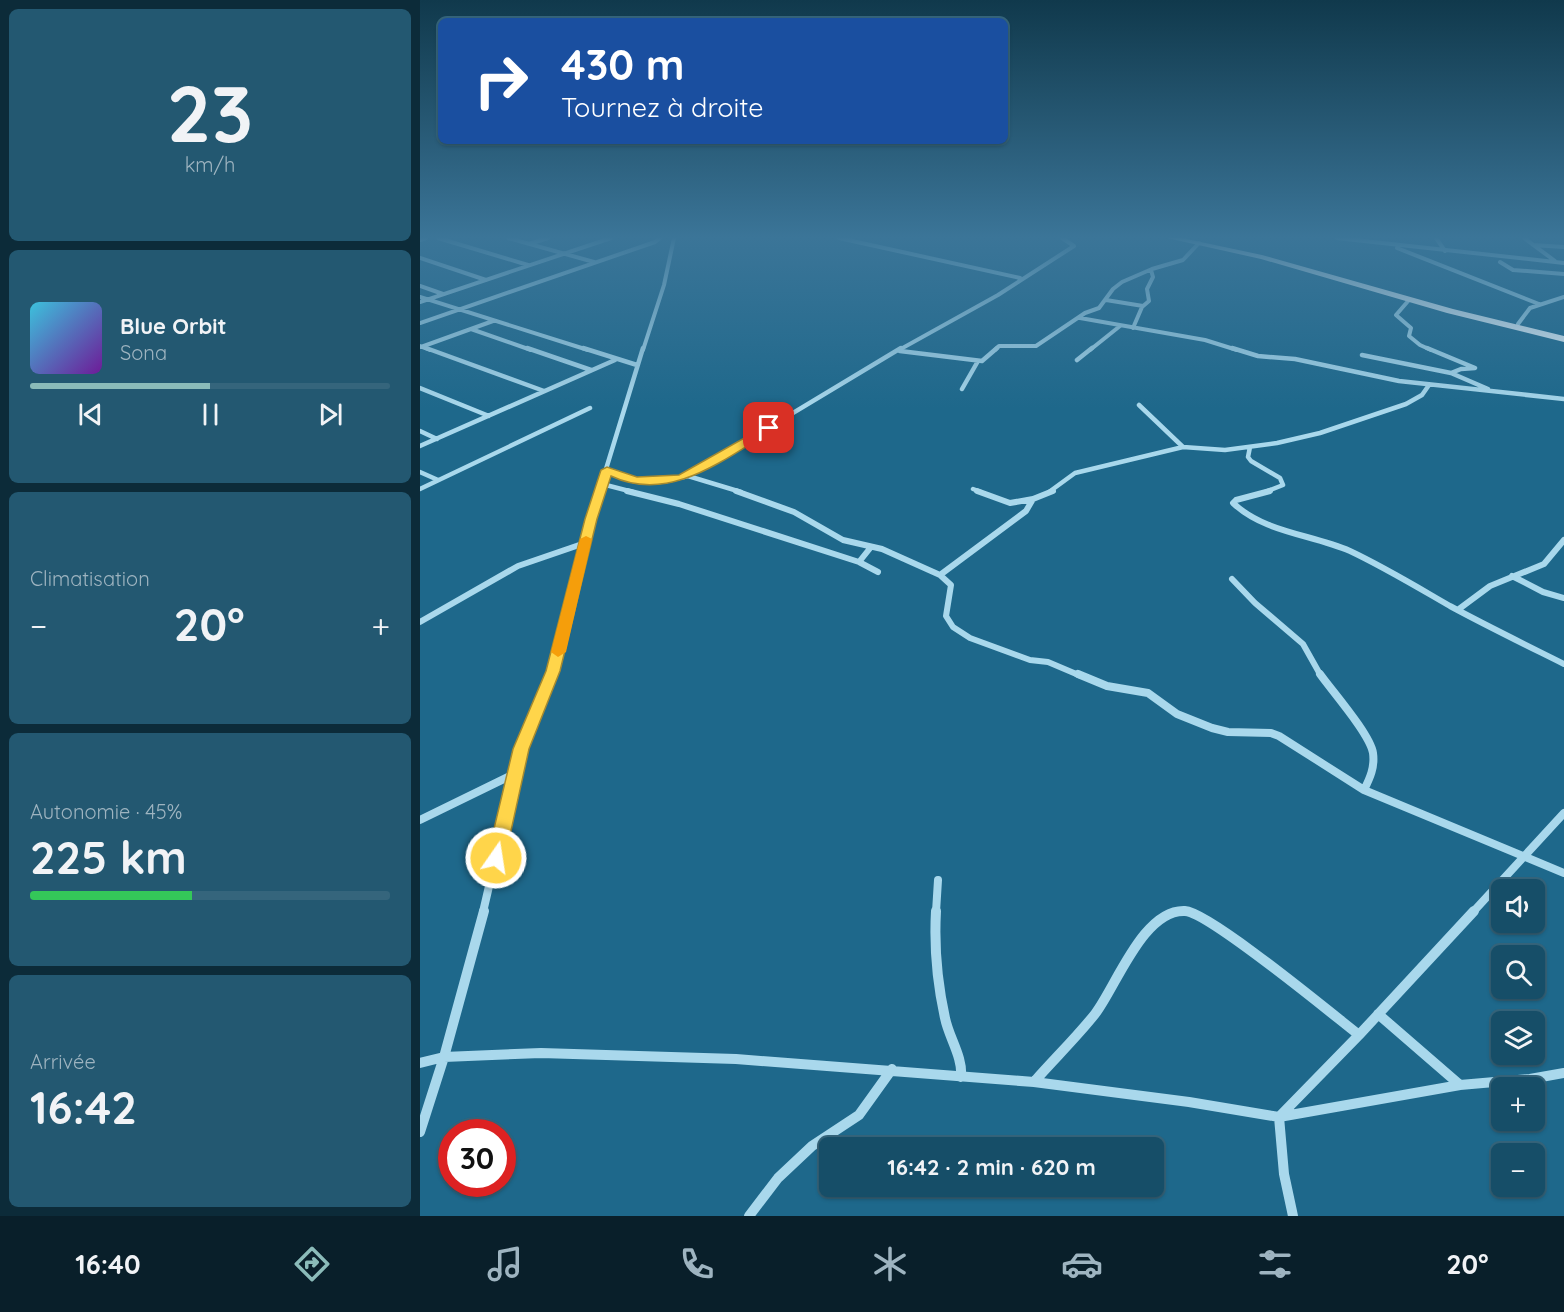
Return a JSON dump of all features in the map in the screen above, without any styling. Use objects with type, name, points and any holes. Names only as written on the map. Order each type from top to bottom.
[{"type":"main road","points":[[1392,295],[1564,337]]},
{"type":"main road","points":[[1405,295],[1564,337]]},
{"type":"street","points":[[428,299],[442,295]]},
{"type":"street","points":[[420,323],[502,295]]},
{"type":"street","points":[[420,1132],[444,1057],[487,899],[514,774],[533,716],[553,671],[585,543],[637,365],[661,295]]},
{"type":"street","points":[[607,470],[625,478],[646,481],[688,476],[900,351],[938,326],[997,295]]},
{"type":"street","points":[[900,351],[978,361],[987,358],[999,346],[1036,346],[1085,313],[1094,312],[1102,307],[1110,295]]},
{"type":"street","points":[[1133,328],[1143,306],[1149,300],[1148,295]]},
{"type":"street","points":[[1516,295],[1539,304]]},
{"type":"street","points":[[1518,324],[1530,308],[1564,297]]},
{"type":"street","points":[[420,298],[637,365]]},
{"type":"street","points":[[1106,300],[1143,306]]},
{"type":"street","points":[[1409,300],[1396,315],[1412,329],[1409,336],[1420,345],[1475,368],[1461,369],[1451,373]]},
{"type":"street","points":[[1080,318],[1205,340],[1258,356],[1295,359],[1383,378],[1564,399]]},
{"type":"street","points":[[421,347],[493,320]]},
{"type":"street","points":[[1077,360],[1120,326]]},
{"type":"street","points":[[471,329],[592,371]]},
{"type":"street","points":[[421,347],[544,392]]},
{"type":"street","points":[[1362,356],[1451,373],[1488,389]]},
{"type":"street","points":[[420,446],[616,360]]},
{"type":"street","points":[[962,389],[978,361]]},
{"type":"street","points":[[973,489],[1010,503],[1033,499],[1054,490],[1059,483],[1075,473],[1183,447],[1225,450],[1320,432],[1406,404],[1422,395],[1429,385]]},
{"type":"street","points":[[420,388],[489,416]]},
{"type":"street","points":[[1139,405],[1183,447]]},
{"type":"street","points":[[420,489],[590,408]]},
{"type":"street","points":[[420,431],[437,439]]},
{"type":"street","points":[[1250,447],[1248,457],[1251,461],[1280,478],[1283,485],[1236,500],[1233,503],[1246,516],[1280,530],[1318,539],[1350,552],[1493,629],[1564,664]]},
{"type":"street","points":[[420,472],[438,480]]},
{"type":"street","points":[[688,476],[752,496],[808,519],[843,540],[871,547],[940,575],[951,585],[946,616],[948,621],[970,638],[1030,660],[1048,662],[1107,686],[1148,693],[1177,714],[1205,726],[1228,732],[1263,732],[1279,736],[1364,790],[1437,822],[1527,854],[1564,873]]},
{"type":"street","points":[[625,478],[632,490]]},
{"type":"street","points":[[602,484],[632,490],[859,562],[878,572]]},
{"type":"street","points":[[940,575],[1026,511],[1033,499]]},
{"type":"street","points":[[1459,609],[1490,586],[1544,564],[1564,540]]},
{"type":"street","points":[[420,622],[518,566],[585,543]]},
{"type":"street","points":[[859,562],[871,547]]},
{"type":"street","points":[[1512,576],[1543,592],[1564,598]]},
{"type":"street","points":[[1232,579],[1304,644],[1318,672],[1365,736],[1373,752],[1373,763],[1372,774],[1364,790]]},
{"type":"street","points":[[420,820],[514,774]]},
{"type":"street","points":[[1293,1216],[1284,1174],[1279,1117],[1359,1035],[1564,813]]},
{"type":"street","points":[[938,880],[934,950],[945,1020],[962,1068],[961,1077]]},
{"type":"street","points":[[1034,1082],[1096,1013],[1144,935],[1158,921],[1175,912],[1188,910],[1256,956],[1359,1035]]},
{"type":"street","points":[[1378,1014],[1460,1085]]},
{"type":"street","points":[[420,1063],[444,1057],[564,1053],[736,1059],[1034,1082],[1190,1101],[1279,1117],[1460,1085],[1530,1079],[1564,1073]]},
{"type":"street","points":[[749,1216],[778,1179],[812,1146],[859,1115],[892,1070]]},
{"type":"slow traffic","points":[[558,652],[575,591],[586,539]]},
{"type":"route","points":[[496,858],[521,749],[553,671],[575,591],[579,564],[591,519],[607,470],[625,478],[646,481],[681,478],[697,471],[769,428]]}]
